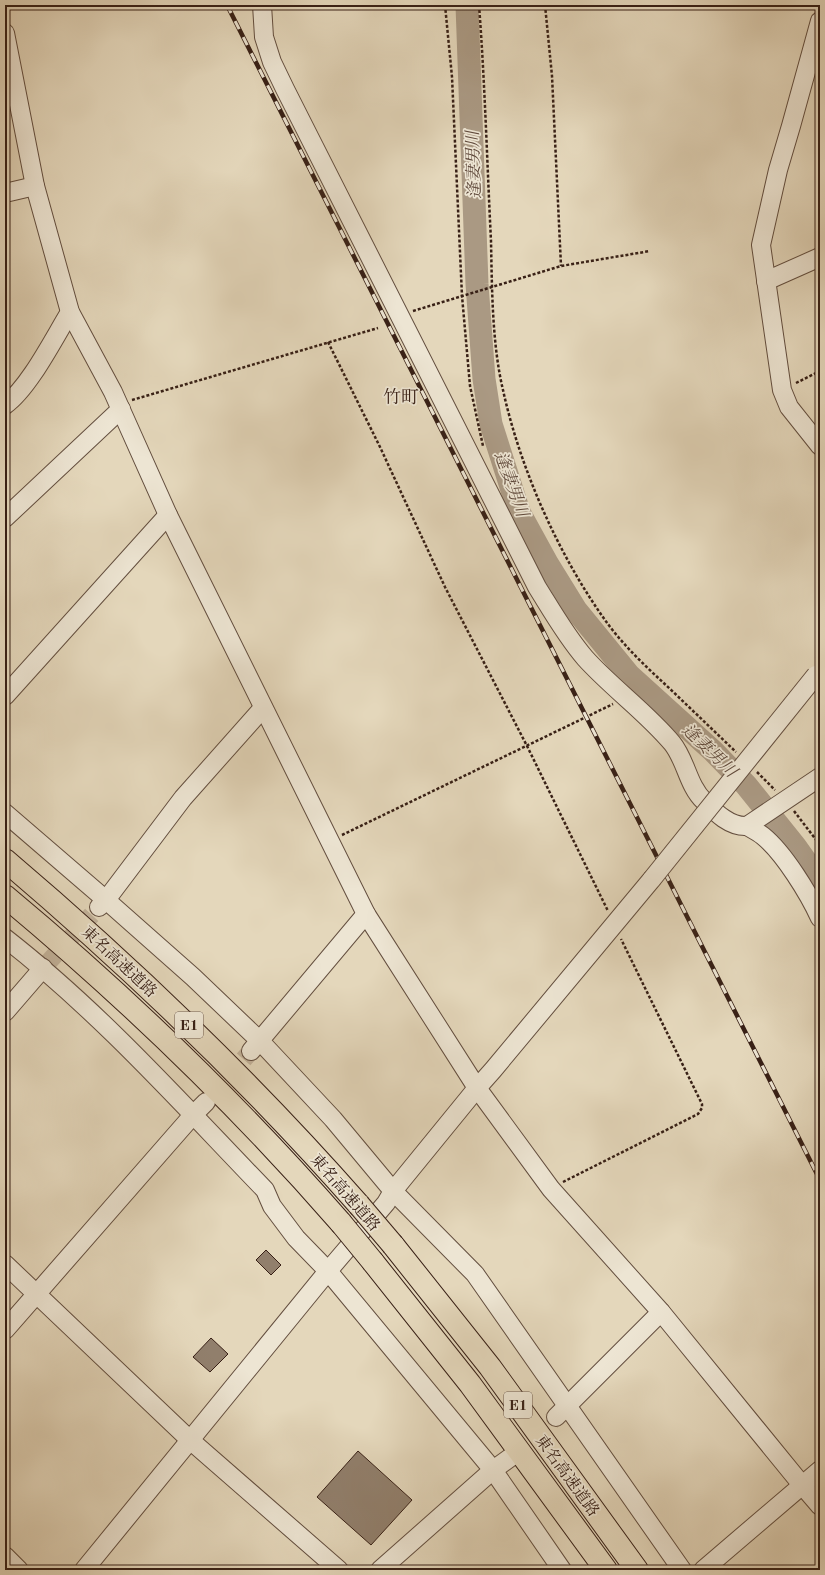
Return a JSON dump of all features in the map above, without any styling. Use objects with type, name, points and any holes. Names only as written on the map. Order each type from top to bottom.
[{"type":"highway","name":"東名高速道路","points":[[5,860],[76,920],[187,1024],[263,1100],[359,1205],[393,1245],[490,1367],[637,1570]]},
{"type":"highway","name":"東名高速道路","points":[[5,896],[58,940],[169,1042],[245,1118],[341,1223],[470,1384],[606,1570]]},
{"type":"street","points":[[262,5],[264,37],[272,62],[537,587],[563,628],[585,657],[673,744],[698,795],[727,821],[740,826],[753,821],[820,777]]},
{"type":"street","points":[[820,21],[792,126],[778,170],[761,245],[782,390],[789,407],[820,446]]},
{"type":"street","points":[[5,33],[35,186],[70,312],[117,402],[168,515],[366,914],[477,1088],[551,1189],[661,1312],[820,1506]]},
{"type":"street","points":[[5,193],[35,186]]},
{"type":"street","points":[[766,281],[820,257]]},
{"type":"street","points":[[5,405],[13,400],[32,375],[70,312]]},
{"type":"street","points":[[5,518],[117,402]]},
{"type":"street","points":[[5,696],[168,515]]},
{"type":"street","points":[[84,1570],[328,1271],[386,1203],[393,1191],[477,1088],[652,879],[818,672]]},
{"type":"street","points":[[103,904],[182,798],[263,708]]},
{"type":"street","points":[[5,813],[103,904],[193,977],[255,1046],[333,1119],[393,1191],[475,1274],[562,1412],[682,1570]]},
{"type":"street","points":[[753,821],[800,883],[820,918]]},
{"type":"street","points":[[255,1046],[366,914]]},
{"type":"street","points":[[5,938],[43,968],[116,1037],[265,1190],[272,1206],[296,1238],[328,1271],[493,1470],[562,1570]]},
{"type":"street","points":[[5,1012],[43,968]]},
{"type":"street","points":[[5,1330],[192,1115],[206,1102]]},
{"type":"street","points":[[5,1264],[190,1440],[339,1570]]},
{"type":"street","points":[[562,1412],[661,1312]]},
{"type":"street","points":[[380,1570],[493,1470],[511,1457]]},
{"type":"street","points":[[703,1570],[820,1470]]},
{"type":"street","points":[[5,1556],[19,1570]]},
{"type":"path","points":[[445,5],[452,77],[462,296],[470,386],[484,450]]},
{"type":"path","points":[[479,5],[484,68],[491,287],[502,389],[520,454],[546,515],[571,567],[605,621],[640,661],[741,757]]},
{"type":"path","points":[[545,5],[552,76],[561,266]]},
{"type":"path","points":[[399,316],[561,266],[650,251]]},
{"type":"path","points":[[117,402],[378,328]]},
{"type":"path","points":[[328,342],[380,447],[445,587],[527,746],[610,917]]},
{"type":"path","points":[[782,390],[820,371]]},
{"type":"path","points":[[330,841],[626,698]]},
{"type":"path","points":[[752,768],[784,801],[820,845]]},
{"type":"path","points":[[551,1189],[698,1114],[702,1108],[702,1104],[620,937]]},
{"type":"building","points":[[266,1250],[281,1265],[271,1275],[256,1260]]},
{"type":"building","points":[[211,1338],[228,1354],[210,1372],[193,1357]]},
{"type":"building","points":[[358,1451],[412,1500],[371,1545],[317,1497]]},
{"type":"waterway","name":"逢妻男川","points":[[467,5],[477,284],[484,379],[491,424],[519,512],[547,563],[576,610],[629,675],[713,751],[746,785],[795,846],[820,881]]},
{"type":"tunnel","points":[[43,968],[99,907]]},
{"type":"tunnel","points":[[208,1100],[251,1051]]},
{"type":"tunnel","points":[[511,1457],[556,1417]]},
{"type":"railway","points":[[227,5],[820,1180]]},
{"type":"district","name":"竹町","points":[[401,397]]}]
